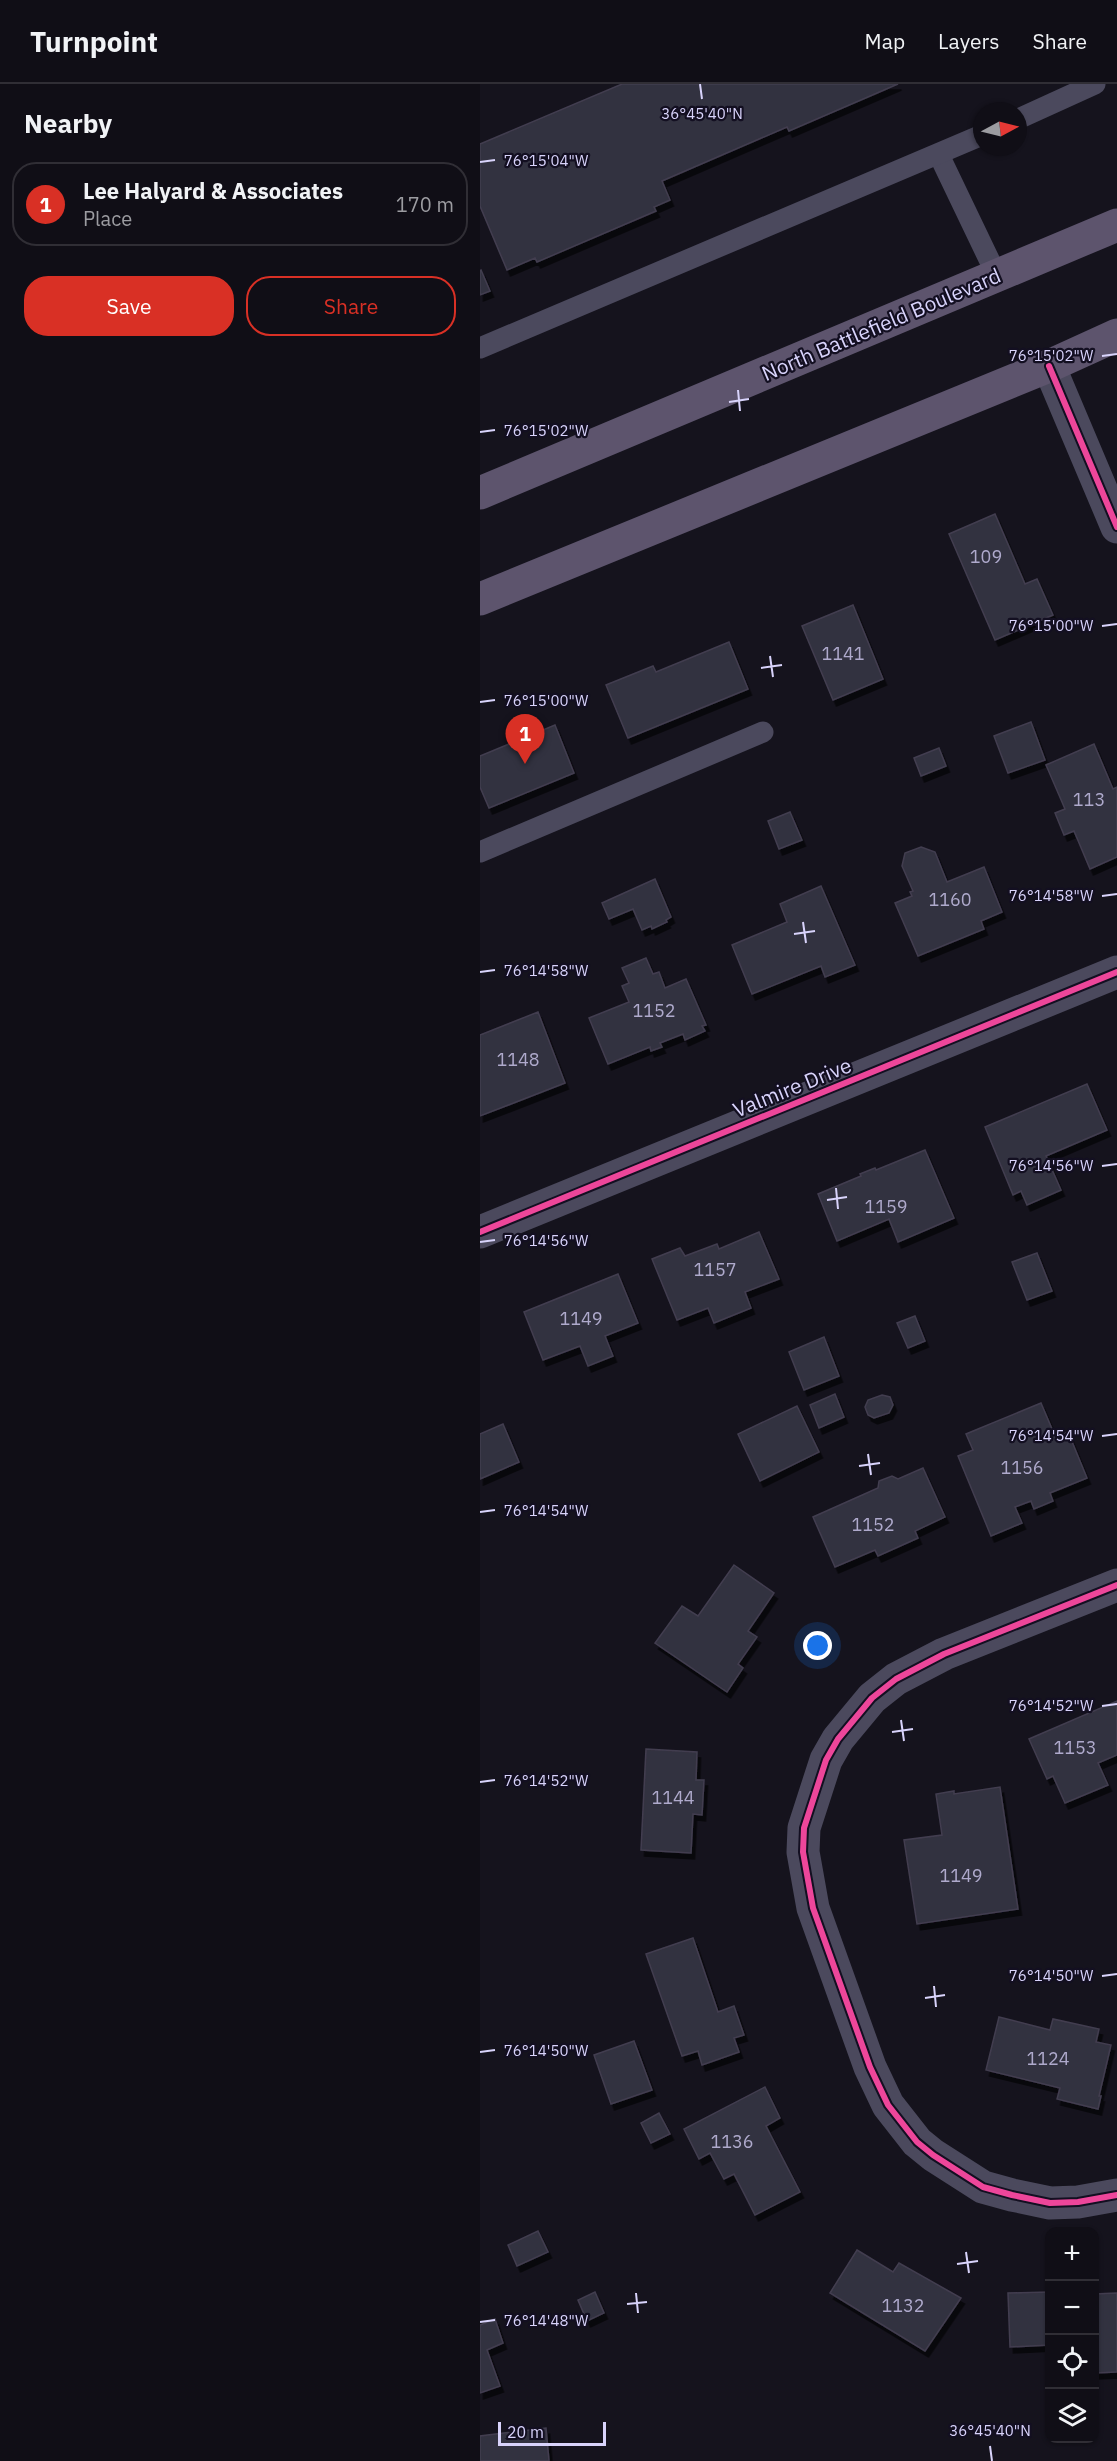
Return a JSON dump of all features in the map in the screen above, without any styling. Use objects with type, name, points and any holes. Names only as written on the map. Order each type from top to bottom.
[{"type":"main road","name":"North Battlefield Boulevard","points":[[480,493],[1117,225]]},
{"type":"main road","points":[[480,600],[1049,366],[1117,335]]},
{"type":"street","points":[[1049,366],[1117,527]]},
{"type":"street","name":"Valmire Drive","points":[[480,1232],[1117,972]]},
{"type":"street","points":[[1117,1584],[944,1654],[896,1678],[872,1698],[838,1739],[826,1760],[815,1786],[804,1828],[803,1852],[813,1908],[870,2067],[888,2105],[917,2142],[983,2187],[1012,2195],[1050,2203],[1078,2202],[1117,2196]]},
{"type":"lane","points":[[1027,115],[1095,84]]},
{"type":"lane","points":[[480,348],[973,139]]},
{"type":"lane","points":[[939,154],[997,276]]},
{"type":"lane","points":[[480,852],[763,732]]},
{"type":"building","points":[[622,84],[898,84],[789,131],[787,127],[662,181],[670,200],[654,207],[656,211],[537,262],[535,258],[507,270],[480,206],[480,144]]},
{"type":"building","points":[[480,271],[490,291],[480,295]]},
{"type":"building","points":[[995,514],[1025,584],[1037,579],[1053,615],[995,640],[949,534]]},
{"type":"building","points":[[853,605],[883,679],[833,700],[802,626]]},
{"type":"building","points":[[729,642],[748,689],[628,738],[606,685],[653,666],[656,672]]},
{"type":"building","points":[[1031,722],[1045,760],[1008,773],[994,736]]},
{"type":"building","points":[[555,725],[574,773],[489,808],[480,787],[480,756]]},
{"type":"building","points":[[1094,744],[1113,789],[1117,787],[1117,857],[1090,869],[1074,831],[1064,835],[1055,813],[1065,809],[1046,765]]},
{"type":"building","points":[[939,748],[946,766],[921,776],[914,758]]},
{"type":"building","points":[[790,812],[802,840],[779,849],[768,821]]},
{"type":"building","points":[[921,847],[935,852],[947,882],[984,867],[1002,912],[981,921],[984,929],[918,956],[895,903],[912,896],[910,892],[913,891],[902,866],[905,853]]},
{"type":"building","points":[[655,879],[671,917],[666,920],[667,922],[652,929],[651,926],[642,930],[633,909],[609,919],[602,903]]},
{"type":"building","points":[[821,886],[855,965],[825,977],[821,966],[752,994],[732,945],[787,922],[780,904]]},
{"type":"building","points":[[646,958],[653,974],[659,972],[665,988],[686,979],[706,1025],[702,1026],[705,1031],[685,1040],[683,1034],[660,1043],[662,1047],[651,1051],[650,1047],[608,1064],[589,1018],[629,1002],[622,986],[629,983],[622,968]]},
{"type":"building","points":[[538,1012],[565,1083],[480,1116],[480,1035]]},
{"type":"building","points":[[1087,1084],[1107,1130],[1046,1156],[1061,1190],[1027,1205],[1021,1191],[1013,1195],[985,1127]]},
{"type":"building","points":[[925,1150],[954,1218],[898,1242],[889,1219],[837,1241],[818,1194],[861,1176],[860,1174]]},
{"type":"building","points":[[759,1232],[779,1279],[745,1292],[751,1308],[714,1323],[708,1308],[677,1320],[652,1259],[680,1248],[685,1256],[717,1244],[719,1249]]},
{"type":"building","points":[[1037,1253],[1052,1291],[1027,1300],[1012,1262]]},
{"type":"building","points":[[618,1274],[638,1323],[605,1336],[613,1356],[588,1366],[580,1346],[543,1360],[524,1312]]},
{"type":"building","points":[[915,1316],[925,1341],[908,1348],[897,1323]]},
{"type":"building","points":[[824,1337],[839,1376],[804,1390],[789,1352]]},
{"type":"building","points":[[835,1394],[844,1417],[819,1428],[810,1405]]},
{"type":"building","points":[[882,1395],[890,1397],[893,1405],[889,1413],[874,1418],[868,1415],[865,1407],[868,1400]]},
{"type":"building","points":[[1041,1403],[1055,1436],[1068,1432],[1087,1478],[1050,1493],[1053,1501],[1034,1509],[1031,1501],[1015,1507],[1022,1523],[991,1536],[958,1456],[973,1450],[966,1434]]},
{"type":"building","points":[[797,1406],[819,1452],[760,1481],[738,1434]]},
{"type":"building","points":[[503,1424],[519,1462],[480,1479],[480,1434]]},
{"type":"building","points":[[923,1468],[945,1517],[915,1531],[918,1538],[878,1556],[875,1550],[835,1567],[813,1517],[878,1488],[879,1481],[892,1476],[898,1479]]},
{"type":"building","points":[[734,1565],[774,1593],[748,1631],[757,1637],[738,1664],[743,1668],[727,1692],[655,1643],[682,1606],[698,1616]]},
{"type":"building","points":[[1117,1701],[1117,1755],[1098,1763],[1108,1785],[1065,1803],[1053,1776],[1047,1779],[1029,1739]]},
{"type":"building","points":[[646,1749],[697,1752],[696,1780],[704,1780],[702,1815],[693,1814],[691,1853],[641,1850]]},
{"type":"building","points":[[1000,1787],[1018,1909],[917,1924],[904,1840],[942,1835],[936,1794],[954,1791],[954,1794]]},
{"type":"building","points":[[693,1938],[718,2012],[734,2006],[744,2035],[734,2038],[739,2052],[702,2065],[698,2051],[682,2056],[646,1954]]},
{"type":"building","points":[[999,2017],[1050,2030],[1053,2019],[1099,2029],[1096,2042],[1111,2045],[1098,2109],[1057,2099],[1060,2088],[986,2070]]},
{"type":"building","points":[[634,2041],[652,2090],[611,2104],[594,2055]]},
{"type":"building","points":[[765,2087],[780,2118],[766,2126],[800,2192],[755,2215],[734,2174],[724,2179],[710,2153],[699,2159],[684,2129]]},
{"type":"building","points":[[659,2113],[670,2134],[651,2143],[641,2123]]},
{"type":"building","points":[[538,2231],[548,2252],[517,2266],[508,2245]]},
{"type":"building","points":[[857,2250],[893,2272],[899,2263],[961,2298],[925,2351],[830,2293]]},
{"type":"building","points":[[595,2292],[604,2313],[587,2321],[578,2300]]},
{"type":"building","points":[[1045,2292],[1045,2345],[1010,2347],[1008,2293]]},
{"type":"building","points":[[1117,2293],[1117,2372],[1099,2373],[1099,2294]]},
{"type":"building","points":[[495,2319],[503,2343],[487,2350],[500,2386],[480,2393],[480,2325]]},
{"type":"building","points":[[546,2428],[549,2461],[480,2461],[480,2436]]},
{"type":"cycle path","points":[[1049,366],[1117,527]]},
{"type":"cycle path","points":[[480,1232],[1117,972]]},
{"type":"cycle path","points":[[1117,1585],[944,1654],[896,1679],[872,1698],[838,1739],[826,1760],[804,1828],[803,1852],[813,1908],[870,2067],[888,2105],[917,2142],[983,2187],[1012,2195],[1050,2203],[1078,2202],[1117,2195]]},
{"type":"place","name":"Lee Halyard & Associates","points":[[525,764]]}]
